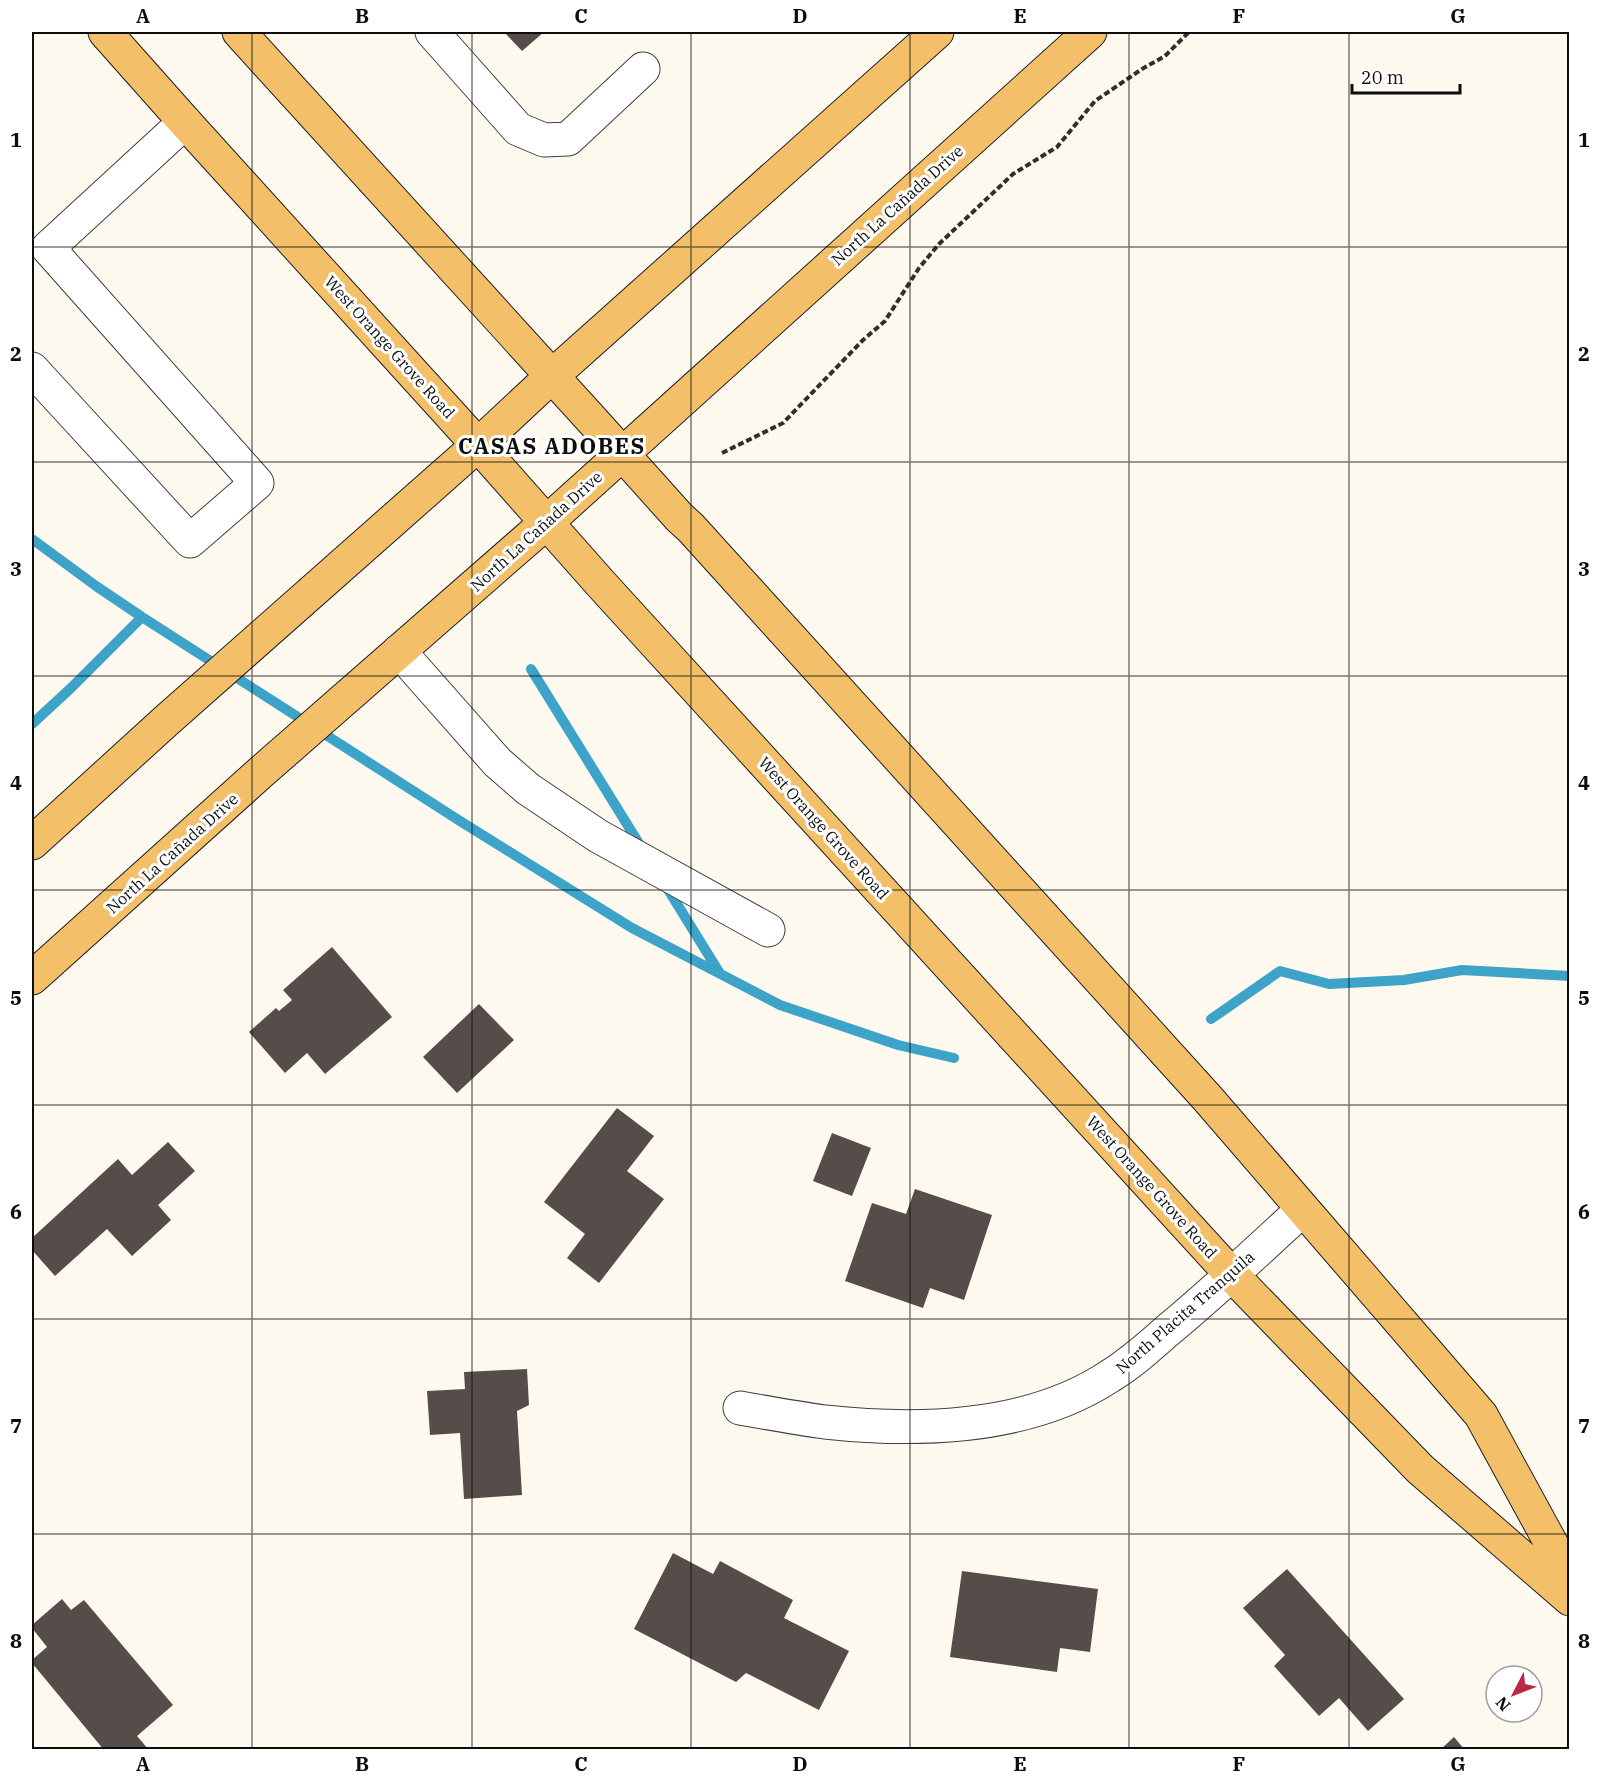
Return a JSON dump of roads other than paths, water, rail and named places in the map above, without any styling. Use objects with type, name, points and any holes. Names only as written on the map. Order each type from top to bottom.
[{"type":"main road","name":"West Orange Grove Road","points":[[105,32],[602,585],[1231,1275],[1420,1469],[1569,1599]]},
{"type":"main road","points":[[32,843],[937,32]]},
{"type":"main road","name":"North La Cañada Drive","points":[[32,978],[260,773],[547,522],[1090,32]]},
{"type":"main road","points":[[250,36],[622,454],[1209,1100],[1481,1416],[1569,1578]]},
{"type":"street","points":[[432,32],[518,129],[544,140],[568,139],[643,69]]},
{"type":"street","points":[[32,369],[190,541],[257,483],[37,246],[185,122]]},
{"type":"street","points":[[399,651],[497,762],[528,789],[598,836],[768,930]]},
{"type":"street","name":"North Placita Tranquila","points":[[740,1408],[825,1422],[891,1425],[950,1425],[1010,1417],[1038,1410],[1088,1390],[1111,1376],[1187,1315],[1302,1210]]},
{"type":"waterway","points":[[32,539],[142,617],[460,821],[632,928],[780,1005],[898,1045],[954,1058]]},
{"type":"waterway","points":[[32,724],[142,617]]},
{"type":"waterway","points":[[531,669],[643,850]]},
{"type":"waterway","points":[[664,883],[719,972]]},
{"type":"waterway","points":[[1211,1019],[1280,971],[1329,984],[1404,980],[1462,970],[1570,976]]},
{"type":"district","name":"CASAS ADOBES","points":[[552,446]]}]
